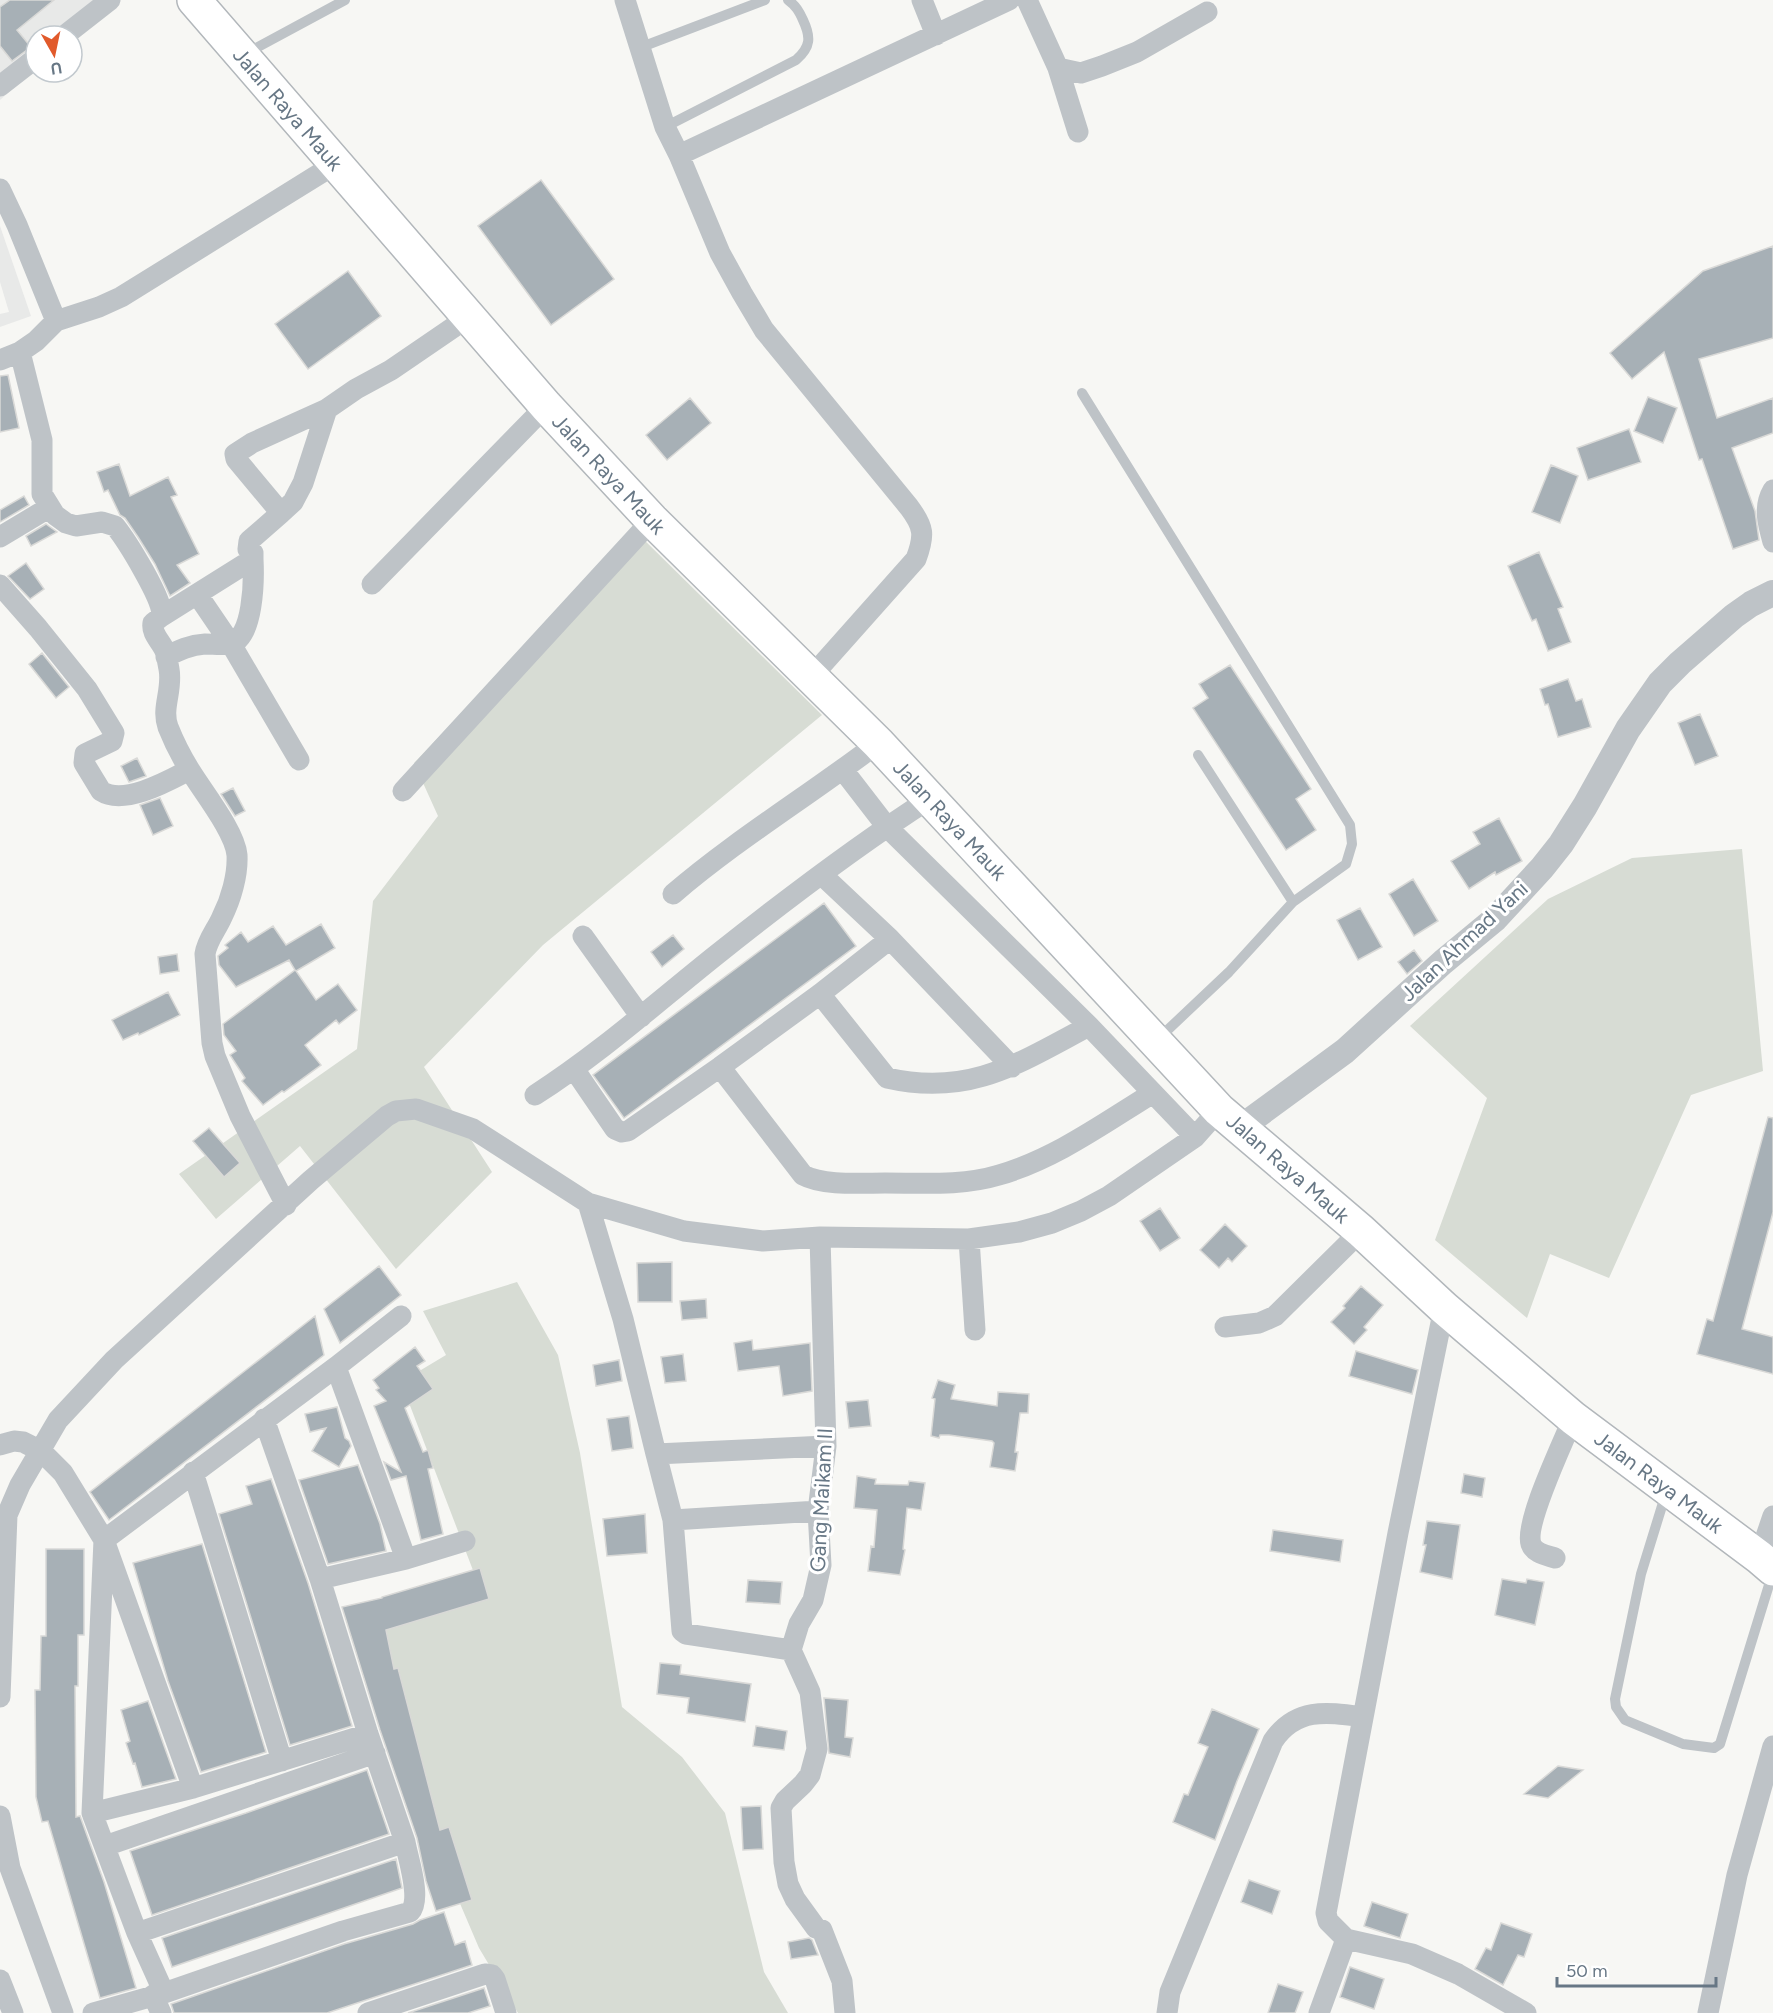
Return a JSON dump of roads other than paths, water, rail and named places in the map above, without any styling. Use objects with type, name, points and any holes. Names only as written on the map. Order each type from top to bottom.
[{"type":"main road","name":"Jalan Raya Mauk","points":[[194,0],[546,406],[652,520],[931,798],[1230,1119],[1361,1231],[1444,1308],[1573,1418],[1768,1565]]},
{"type":"street","points":[[79,24],[110,0]]},
{"type":"street","points":[[625,0],[665,127],[720,253],[764,330],[914,513],[922,528],[922,538],[916,559],[811,677]]},
{"type":"street","points":[[922,0],[936,35]]},
{"type":"street","points":[[679,155],[1009,0]]},
{"type":"street","points":[[1027,0],[1058,68],[1078,132]]},
{"type":"street","points":[[1058,68],[1081,73],[1102,66],[1137,52],[1207,12]]},
{"type":"street","points":[[0,86],[24,67]]},
{"type":"street","points":[[0,360],[20,352],[36,341],[57,321],[121,297],[337,164]]},
{"type":"street","points":[[0,189],[57,321]]},
{"type":"street","points":[[281,513],[236,459],[236,454],[252,443],[327,410],[470,316]]},
{"type":"street","points":[[20,352],[42,440],[42,494],[60,519],[76,526],[102,522],[115,526],[151,586],[163,610],[162,616]]},
{"type":"street","points":[[372,585],[546,406]]},
{"type":"street","points":[[166,657],[183,648],[198,644],[231,644],[240,638],[254,589],[253,553],[248,549],[249,541],[293,502],[303,483],[327,410]]},
{"type":"street","points":[[1773,490],[1767,504],[1767,521],[1773,542]]},
{"type":"street","points":[[0,537],[50,507]]},
{"type":"street","points":[[403,791],[652,520]]},
{"type":"street","points":[[253,559],[162,616],[153,623],[152,628],[166,657],[171,685],[165,714],[168,727],[189,770],[233,838],[237,855],[236,872],[226,906],[206,946],[205,954],[213,1050],[240,1116],[286,1204]]},
{"type":"street","points":[[0,585],[38,627],[87,689],[114,733],[112,741],[85,754],[84,763],[101,791],[116,796],[127,796],[170,781],[189,770]]},
{"type":"street","name":"Jalan Ahmad Yani","points":[[1230,1119],[1345,1051],[1443,962],[1495,919],[1561,844],[1628,729],[1660,683],[1734,616],[1773,593]]},
{"type":"street","points":[[197,594],[231,644],[299,759]]},
{"type":"street","points":[[673,894],[771,818],[843,770],[878,743]]},
{"type":"street","points":[[843,770],[886,827],[1089,1026],[1195,1137]]},
{"type":"street","points":[[535,1095],[574,1069],[715,956],[886,827],[931,798]]},
{"type":"street","points":[[822,875],[891,939],[1012,1066]]},
{"type":"street","points":[[583,936],[641,1017]]},
{"type":"street","points":[[574,1069],[611,1125],[622,1132],[633,1128],[820,994],[891,939]]},
{"type":"street","points":[[820,994],[887,1078],[916,1084],[960,1082],[986,1077],[1089,1026]]},
{"type":"street","points":[[720,1067],[803,1175],[815,1179],[856,1184],[960,1182],[998,1176],[1032,1164],[1062,1149],[1153,1093]]},
{"type":"street","points":[[0,1696],[8,1503],[58,1420],[114,1360],[311,1180],[387,1116],[416,1109],[473,1129],[588,1203],[684,1231],[763,1241],[820,1237],[969,1239],[1019,1232],[1081,1211],[1109,1196],[1195,1137],[1230,1119]]},
{"type":"street","points":[[588,1203],[623,1319],[673,1520],[683,1632],[791,1650],[810,1692],[817,1749],[810,1775],[781,1808],[784,1862],[788,1884],[795,1899],[816,1928],[822,1930],[842,1981],[845,2013]]},
{"type":"street","points":[[1225,1327],[1259,1323],[1275,1316],[1361,1231]]},
{"type":"street","name":"Gang Maikam II","points":[[791,1650],[799,1624],[813,1600],[821,1565],[818,1511],[826,1446],[820,1237]]},
{"type":"street","points":[[969,1239],[975,1330]]},
{"type":"street","points":[[1444,1308],[1326,1913],[1328,1921],[1346,1939],[1412,1954],[1458,1974],[1526,2013]]},
{"type":"street","points":[[104,1540],[401,1316]]},
{"type":"street","points":[[336,1367],[406,1559]]},
{"type":"street","points":[[1555,1558],[1534,1548],[1531,1533],[1548,1479],[1573,1418]]},
{"type":"street","points":[[93,2013],[159,2000],[343,1931],[410,1912],[415,1904],[414,1884],[405,1842],[371,1743],[320,1579],[264,1419]]},
{"type":"street","points":[[0,1445],[23,1442],[41,1451],[63,1473],[104,1540],[193,1788]]},
{"type":"street","points":[[656,1454],[826,1446]]},
{"type":"street","points":[[193,1472],[282,1761]]},
{"type":"street","points":[[673,1520],[818,1511]]},
{"type":"street","points":[[1768,1565],[1773,1516]]},
{"type":"street","points":[[104,1540],[92,1813],[137,1933],[159,2000]]},
{"type":"street","points":[[320,1579],[406,1559],[465,1541]]},
{"type":"street","points":[[1167,2013],[1170,1992],[1273,1741],[1283,1729],[1314,1713],[1329,1712],[1363,1716]]},
{"type":"street","points":[[92,1813],[193,1788],[282,1761],[371,1743]]},
{"type":"street","points":[[105,1846],[371,1743]]},
{"type":"street","points":[[1708,2013],[1737,1875],[1773,1746]]},
{"type":"street","points":[[0,1816],[5,1869],[63,2013]]},
{"type":"street","points":[[137,1933],[405,1842]]},
{"type":"street","points":[[1319,2013],[1346,1939]]},
{"type":"street","points":[[368,2013],[485,1974],[492,1975],[495,1979],[506,2013]]},
{"type":"street","points":[[0,1980],[14,2013]]},
{"type":"lane","points":[[241,56],[345,0]]},
{"type":"lane","points":[[639,48],[765,0]]},
{"type":"lane","points":[[665,127],[796,60],[803,54],[810,41],[809,33],[796,7],[788,0]]},
{"type":"lane","points":[[1082,393],[1350,825],[1352,844],[1346,864],[1293,902],[1229,972],[1156,1041]]},
{"type":"lane","points":[[1198,755],[1293,902]]},
{"type":"lane","points":[[1667,1490],[1641,1574],[1617,1690],[1616,1707],[1625,1720],[1683,1744],[1714,1748],[1720,1744],[1768,1565]]}]
